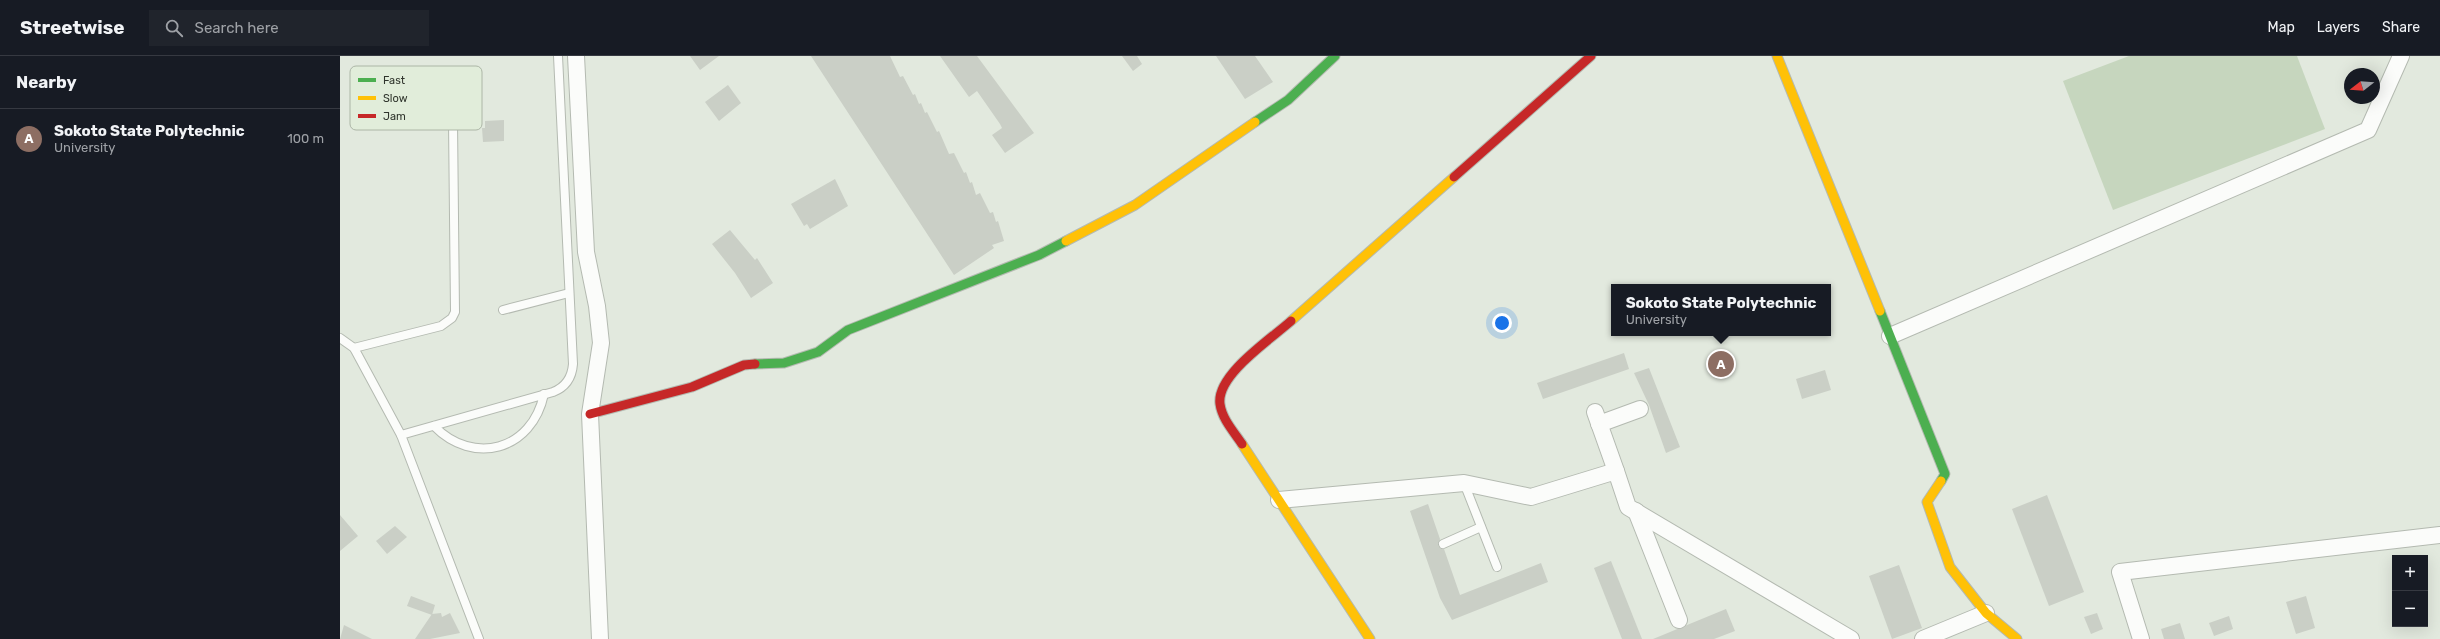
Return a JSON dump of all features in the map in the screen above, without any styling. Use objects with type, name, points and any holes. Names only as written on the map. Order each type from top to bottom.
[{"type":"street","points":[[576,56],[586,252],[597,306],[601,343],[590,414],[600,639]]},
{"type":"street","points":[[590,414],[692,386],[744,365],[784,363],[818,352],[848,330],[1039,255],[1135,205],[1288,100],[1335,56]]},
{"type":"street","points":[[1370,639],[1223,415],[1219,400],[1222,386],[1226,380],[1591,56]]},
{"type":"street","points":[[1777,56],[1945,474],[1927,502],[1950,567],[1986,614],[2017,639]]},
{"type":"street","points":[[1890,336],[2368,130],[2401,56]]},
{"type":"street","points":[[1640,409],[1597,418],[1628,507],[1851,639]]},
{"type":"street","points":[[1279,500],[1464,483],[1531,497],[1616,471]]},
{"type":"street","points":[[1636,511],[1678,620]]},
{"type":"street","points":[[2141,639],[2120,572],[2440,535]]},
{"type":"street","points":[[1923,639],[1986,614]]},
{"type":"lane","points":[[401,435],[564,387],[572,370],[558,56]]},
{"type":"lane","points":[[354,348],[441,326],[452,318],[455,312],[457,305],[453,130]]},
{"type":"lane","points":[[503,310],[569,293]]},
{"type":"lane","points":[[340,338],[354,348],[401,435],[479,639]]},
{"type":"lane","points":[[434,426],[452,441],[463,446],[480,449],[496,447],[516,439],[532,424],[538,415],[544,394]]},
{"type":"lane","points":[[1464,483],[1497,568]]},
{"type":"lane","points":[[1443,544],[1481,527]]},
{"type":"green space","points":[[2129,56],[2297,56],[2325,129],[2113,210],[2063,81]]},
{"type":"building","points":[[690,56],[719,56],[700,70]]},
{"type":"building","points":[[811,56],[890,56],[900,77],[903,76],[913,95],[915,94],[919,104],[921,103],[925,113],[927,112],[937,132],[939,131],[949,154],[954,153],[964,173],[966,172],[970,183],[972,182],[976,195],[980,193],[990,213],[993,212],[996,222],[998,221],[1004,241],[992,245],[994,248],[954,275]]},
{"type":"building","points":[[940,56],[977,56],[1034,133],[1005,153],[992,135],[1002,128],[1000,124],[977,91],[969,97]]},
{"type":"building","points":[[1122,56],[1137,56],[1142,64],[1133,71]]},
{"type":"building","points":[[1216,56],[1255,56],[1273,82],[1245,99]]},
{"type":"building","points":[[728,85],[741,103],[719,121],[705,102]]},
{"type":"building","points":[[504,120],[504,141],[483,142],[482,128],[485,128],[485,121]]},
{"type":"building","points":[[835,179],[848,206],[810,229],[807,224],[804,226],[791,204]]},
{"type":"building","points":[[730,230],[755,260],[757,258],[773,283],[751,298],[735,273],[712,244]]},
{"type":"building","points":[[1624,353],[1629,369],[1543,399],[1537,383]]},
{"type":"building","points":[[1649,368],[1680,447],[1666,453],[1649,405],[1634,373]]},
{"type":"building","points":[[1825,370],[1831,390],[1802,399],[1796,379]]},
{"type":"building","points":[[2047,495],[2084,592],[2049,606],[2012,509]]},
{"type":"building","points":[[1428,504],[1440,539],[1438,546],[1444,549],[1460,595],[1541,563],[1548,582],[1452,620],[1440,598],[1410,511]]},
{"type":"building","points":[[340,515],[358,536],[340,551]]},
{"type":"building","points":[[395,526],[407,537],[387,554],[376,541]]},
{"type":"building","points":[[1611,561],[1642,639],[1622,639],[1594,568]]},
{"type":"building","points":[[1899,565],[1922,628],[1892,639],[1869,576]]},
{"type":"building","points":[[411,596],[435,605],[432,615],[407,606]]},
{"type":"building","points":[[2306,596],[2315,628],[2296,634],[2286,602]]},
{"type":"building","points":[[1726,609],[1735,631],[1714,639],[1653,639]]},
{"type":"building","points":[[441,613],[442,617],[450,613],[460,633],[430,639],[415,639],[432,614]]},
{"type":"building","points":[[2097,613],[2103,629],[2091,634],[2084,617]]},
{"type":"building","points":[[2229,616],[2233,629],[2214,636],[2209,623]]},
{"type":"building","points":[[2180,623],[2185,639],[2164,639],[2161,629]]},
{"type":"building","points":[[344,625],[372,639],[340,639]]},
{"type":"traffic: fast","points":[[1255,122],[1288,100],[1335,56]]},
{"type":"traffic: fast","points":[[755,364],[784,363],[818,352],[848,330],[1039,255],[1066,241]]},
{"type":"traffic: fast","points":[[1880,311],[1945,474],[1941,481]]},
{"type":"traffic: slow","points":[[1777,56],[1880,311]]},
{"type":"traffic: slow","points":[[1066,241],[1135,205],[1255,122]]},
{"type":"traffic: slow","points":[[1291,321],[1454,177]]},
{"type":"traffic: slow","points":[[1242,444],[1370,639]]},
{"type":"traffic: slow","points":[[1941,481],[1927,502],[1950,567],[1986,613],[2017,639]]},
{"type":"traffic: jam","points":[[1454,177],[1591,56]]},
{"type":"traffic: jam","points":[[1242,444],[1223,415],[1220,404],[1221,393],[1227,381],[1246,358],[1291,321]]},
{"type":"traffic: jam","points":[[590,414],[692,387],[744,365],[755,364]]},
{"type":"place","name":"Sokoto State Polytechnic","points":[[1721,364]]}]
